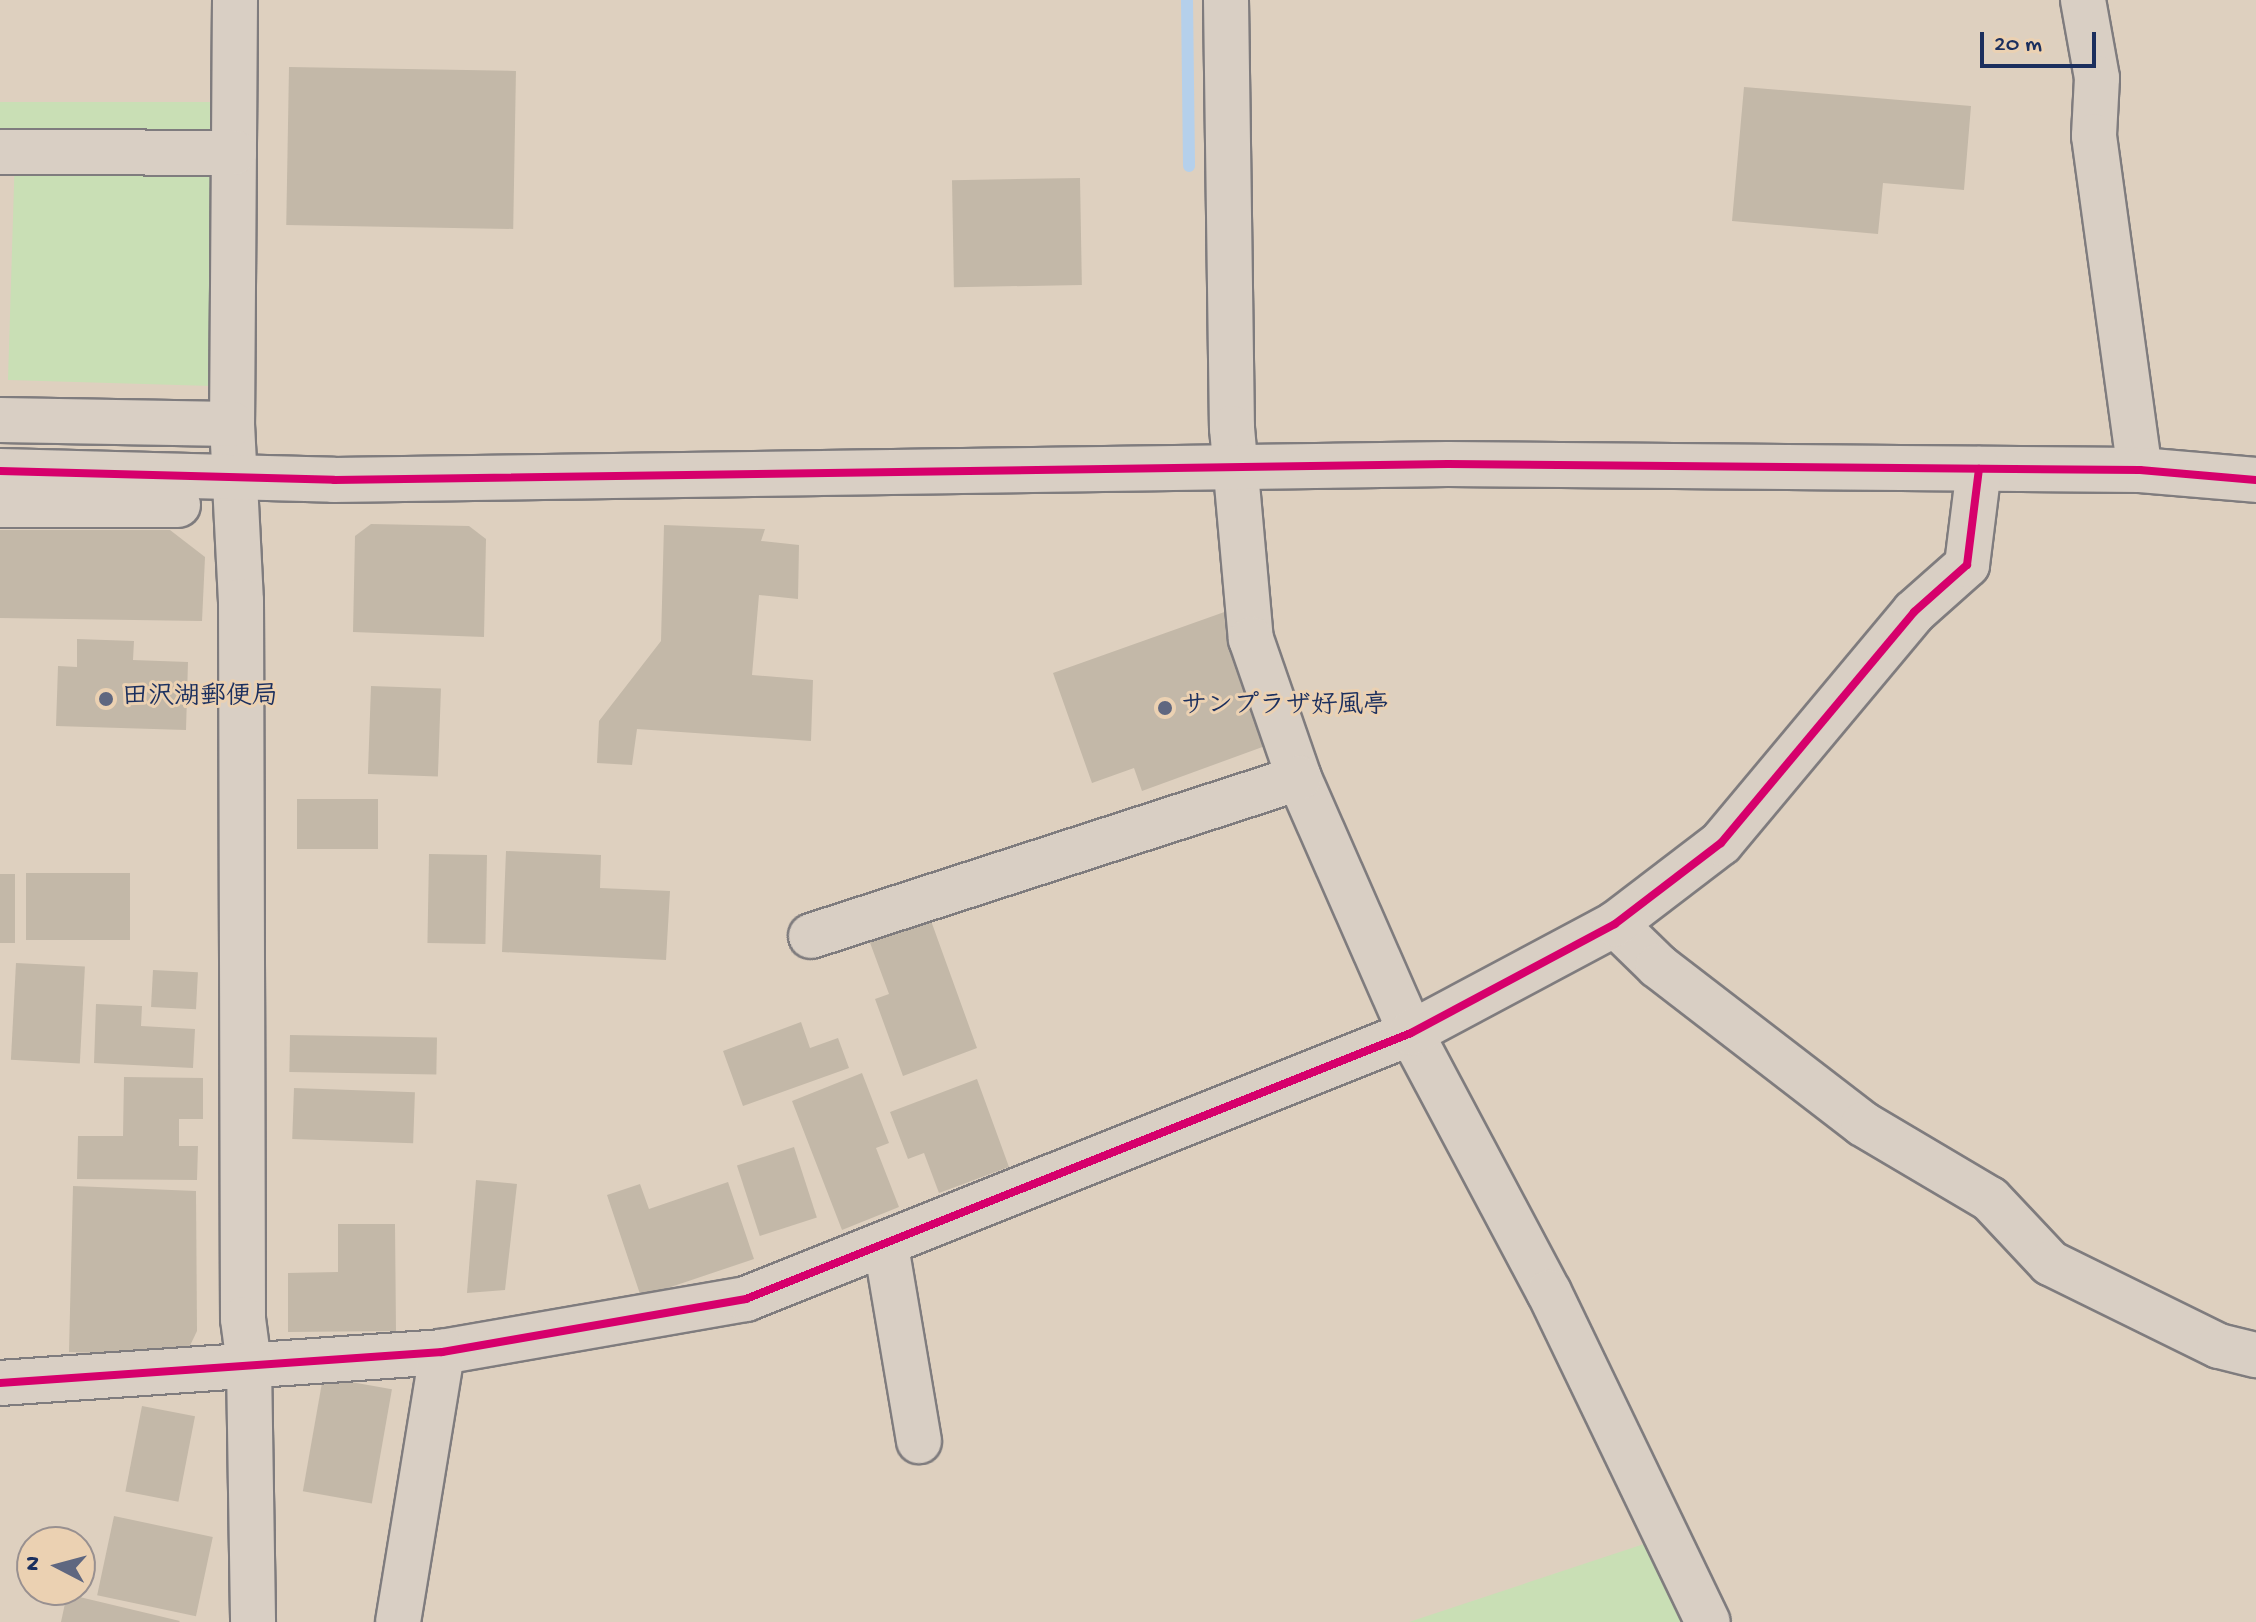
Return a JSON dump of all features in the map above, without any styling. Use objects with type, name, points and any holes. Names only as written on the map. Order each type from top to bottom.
[{"type":"street","points":[[235,0],[232,424],[237,492],[243,1319],[249,1364],[253,1622]]},
{"type":"street","points":[[1226,0],[1234,463],[1251,639],[1299,778],[1411,1033],[1549,1292],[1708,1622]]},
{"type":"street","points":[[2083,0],[2097,78],[2094,136],[2140,470]]},
{"type":"street","points":[[0,152],[234,153]]},
{"type":"street","points":[[0,420],[232,424]]},
{"type":"street","points":[[0,505],[237,492],[1234,463],[2140,470],[2256,480]]},
{"type":"street","points":[[0,1383],[442,1352],[746,1299],[886,1246],[1411,1033],[1615,924],[1721,843],[1914,612],[1967,565],[1979,469]]},
{"type":"street","points":[[0,471],[237,492]]},
{"type":"street","points":[[811,936],[1299,778]]},
{"type":"street","points":[[1615,924],[1658,966],[1863,1124],[1990,1199],[2050,1263],[2219,1346],[2256,1355]]},
{"type":"street","points":[[886,1246],[919,1441]]},
{"type":"street","points":[[398,1622],[442,1352]]},
{"type":"green space","points":[[0,102],[211,102],[212,386],[8,380],[15,152],[0,152]]},
{"type":"green space","points":[[1653,1541],[1693,1622],[1409,1622]]},
{"type":"building","points":[[289,67],[516,71],[513,229],[286,225]]},
{"type":"building","points":[[1744,87],[1971,106],[1964,190],[1883,183],[1878,234],[1732,221]]},
{"type":"building","points":[[1080,178],[1082,285],[954,287],[952,180]]},
{"type":"building","points":[[371,524],[469,526],[486,539],[484,637],[353,632],[355,536]]},
{"type":"building","points":[[664,525],[765,529],[761,541],[799,545],[798,599],[759,595],[752,675],[813,680],[811,741],[637,729],[632,765],[597,763],[599,721],[661,641]]},
{"type":"building","points":[[0,530],[170,530],[205,557],[202,621],[0,618]]},
{"type":"building","name":"サンプラザ好風亭","points":[[1230,610],[1276,742],[1142,791],[1134,768],[1092,783],[1053,673]]},
{"type":"building","points":[[77,639],[134,641],[133,660],[188,662],[186,730],[56,726],[58,666],[77,667]]},
{"type":"building","points":[[371,686],[441,688],[438,776],[368,774]]},
{"type":"building","points":[[297,799],[378,799],[378,849],[297,849]]},
{"type":"building","points":[[506,851],[601,855],[600,888],[670,891],[666,960],[502,952]]},
{"type":"building","points":[[429,854],[487,855],[485,944],[427,943]]},
{"type":"building","points":[[26,873],[130,873],[130,940],[26,940]]},
{"type":"building","points":[[0,874],[15,874],[15,943],[0,943]]},
{"type":"building","points":[[930,918],[977,1048],[903,1076],[875,999],[889,994],[869,940]]},
{"type":"building","points":[[16,963],[85,967],[80,1063],[11,1060]]},
{"type":"building","points":[[153,970],[198,972],[196,1009],[151,1007]]},
{"type":"building","points":[[96,1004],[142,1006],[141,1026],[195,1029],[193,1068],[94,1063]]},
{"type":"building","points":[[801,1022],[810,1048],[838,1038],[849,1068],[743,1106],[723,1051]]},
{"type":"building","points":[[290,1035],[437,1038],[436,1075],[289,1072]]},
{"type":"building","points":[[862,1073],[889,1143],[876,1148],[899,1207],[842,1230],[792,1101]]},
{"type":"building","points":[[124,1077],[203,1078],[203,1119],[179,1119],[179,1146],[198,1146],[197,1180],[77,1179],[78,1136],[123,1136]]},
{"type":"building","points":[[977,1079],[1009,1167],[939,1193],[924,1153],[908,1159],[890,1112]]},
{"type":"building","points":[[294,1088],[415,1092],[413,1143],[292,1139]]},
{"type":"building","points":[[794,1147],[817,1217],[760,1236],[737,1166]]},
{"type":"building","points":[[476,1180],[517,1184],[505,1290],[467,1293]]},
{"type":"building","points":[[728,1182],[754,1259],[641,1297],[607,1195],[640,1184],[649,1209]]},
{"type":"building","points":[[73,1186],[196,1191],[197,1331],[185,1356],[69,1352]]},
{"type":"building","points":[[338,1224],[395,1224],[396,1331],[288,1332],[288,1273],[338,1272]]},
{"type":"building","points":[[323,1377],[392,1389],[372,1503],[303,1491]]},
{"type":"building","points":[[142,1406],[195,1416],[178,1502],[125,1491]]},
{"type":"building","points":[[114,1516],[213,1537],[196,1616],[97,1595]]},
{"type":"building","points":[[96,1601],[180,1621],[179,1622],[61,1622],[64,1606],[96,1606]]},
{"type":"waterway","points":[[1187,0],[1189,166]]},
{"type":"cycle path","points":[[0,471],[334,480],[1448,464],[2140,470],[2256,480]]},
{"type":"cycle path","points":[[0,1383],[442,1352],[746,1299],[1411,1033],[1615,924],[1721,843],[1914,612],[1967,565],[1979,469]]},
{"type":"place","name":"田沢湖郵便局","points":[[106,699]]},
{"type":"place","name":"サンプラザ好風亭","points":[[1165,708]]}]
